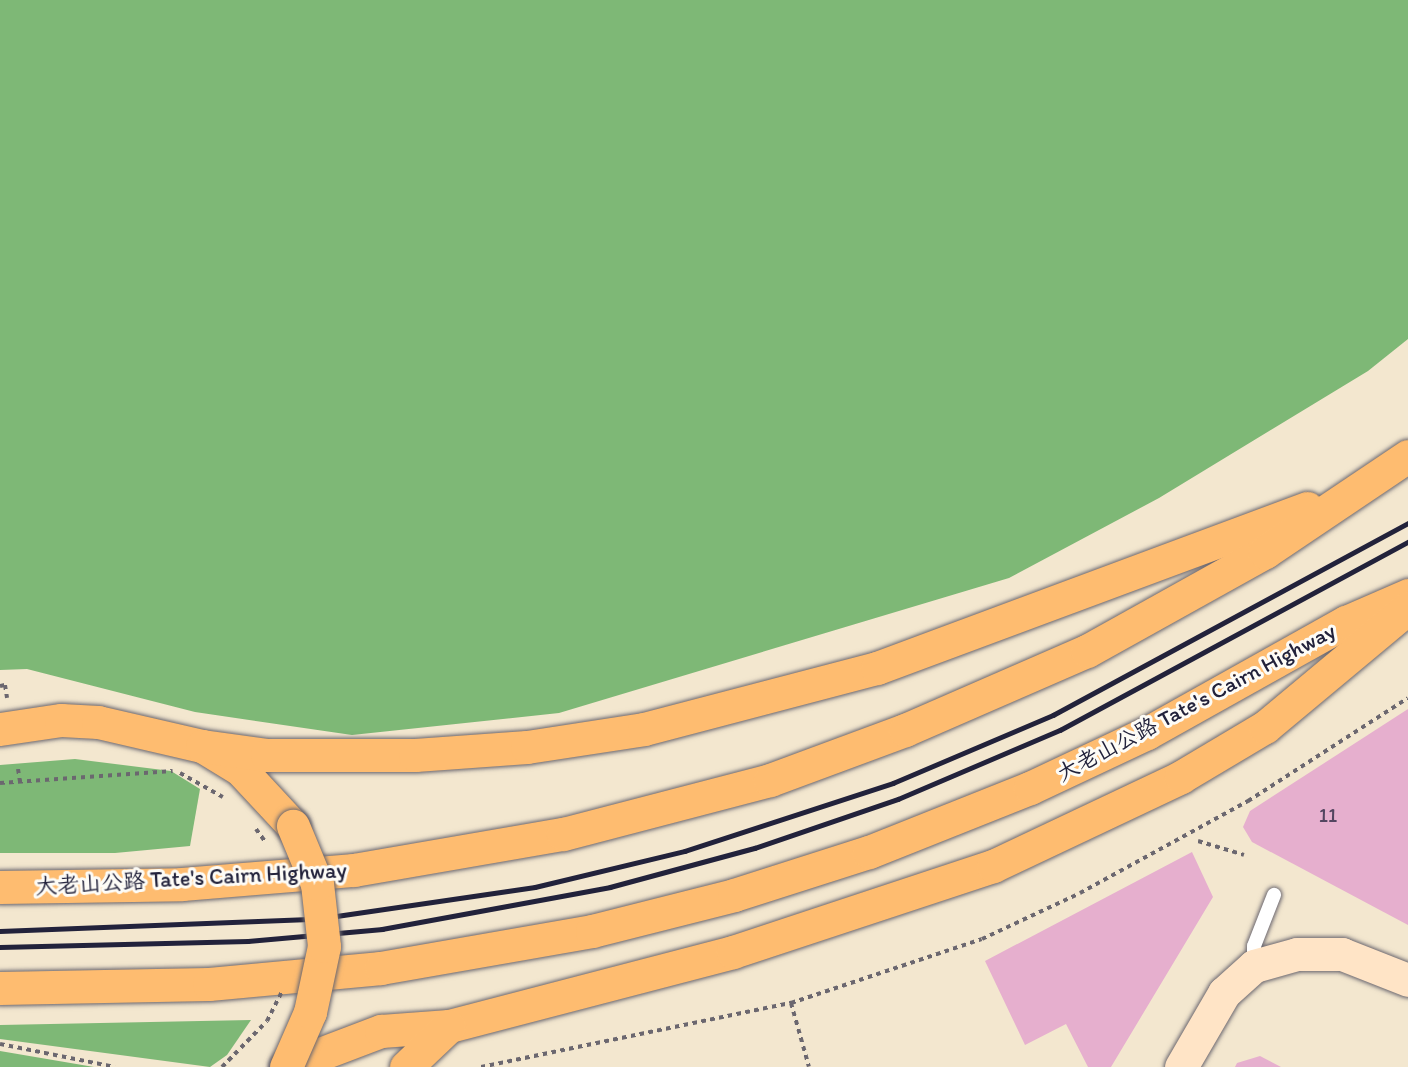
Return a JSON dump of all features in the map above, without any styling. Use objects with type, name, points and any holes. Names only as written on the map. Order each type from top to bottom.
[{"type":"main road","points":[[4,715],[98,722],[202,746],[267,755],[447,754],[583,738],[694,718],[926,651],[1227,540],[1399,463]]},
{"type":"main road","name":"大老山公路 Tate's Cairn Highway","points":[[0,887],[182,884],[354,870],[563,834],[758,783],[905,730],[1087,651],[1265,552],[1399,463]]},
{"type":"main road","name":"大老山公路 Tate's Cairn Highway","points":[[0,988],[209,984],[381,968],[592,931],[734,895],[869,852],[1030,788],[1148,733],[1346,622],[1408,595]]},
{"type":"main road","points":[[286,1067],[366,1035],[400,1026],[449,1026],[811,929],[993,866],[1181,777],[1265,727],[1408,608]]},
{"type":"main road","points":[[202,746],[240,769],[281,836],[317,884],[324,946],[310,1012],[286,1067]]},
{"type":"main road","points":[[406,1067],[449,1026]]},
{"type":"street","points":[[1181,1067],[1224,993],[1254,966],[1297,954],[1331,953],[1364,960],[1408,980]]},
{"type":"lane","points":[[1254,966],[1254,946],[1274,895]]},
{"type":"path","points":[[0,686],[5,685],[4,715]]},
{"type":"path","points":[[482,1067],[791,1003],[947,953],[1058,904],[1248,801],[1408,698]]},
{"type":"path","points":[[18,770],[20,782]]},
{"type":"path","points":[[0,783],[175,771],[230,803]]},
{"type":"path","points":[[250,823],[256,829],[281,836]]},
{"type":"path","points":[[1198,841],[1244,855]]},
{"type":"path","points":[[222,1067],[267,1021],[287,979]]},
{"type":"path","points":[[791,1003],[809,1067]]},
{"type":"path","points":[[0,1044],[115,1067]]},
{"type":"green space","points":[[0,0],[1408,0],[1408,339],[1368,371],[1159,498],[1009,578],[559,713],[352,735],[195,712],[27,669],[0,670]]},
{"type":"green space","points":[[75,759],[171,771],[200,789],[190,846],[115,853],[0,853],[0,765]]},
{"type":"green space","points":[[251,1020],[227,1055],[210,1067],[0,1039],[0,1025]]},
{"type":"green space","points":[[0,1051],[94,1067],[0,1067]]},
{"type":"building","points":[[1408,709],[1408,925],[1252,842],[1243,827],[1250,811]]},
{"type":"building","points":[[1192,852],[1213,897],[1111,1067],[1088,1067],[1066,1024],[1025,1045],[985,961]]},
{"type":"building","points":[[1260,1056],[1281,1067],[1235,1067],[1237,1063]]},
{"type":"railway","points":[[0,931],[316,919],[535,887],[685,851],[893,783],[1053,715],[1408,523]]},
{"type":"railway","points":[[0,947],[248,941],[382,929],[610,887],[755,848],[898,799],[1060,730],[1408,542]]}]
